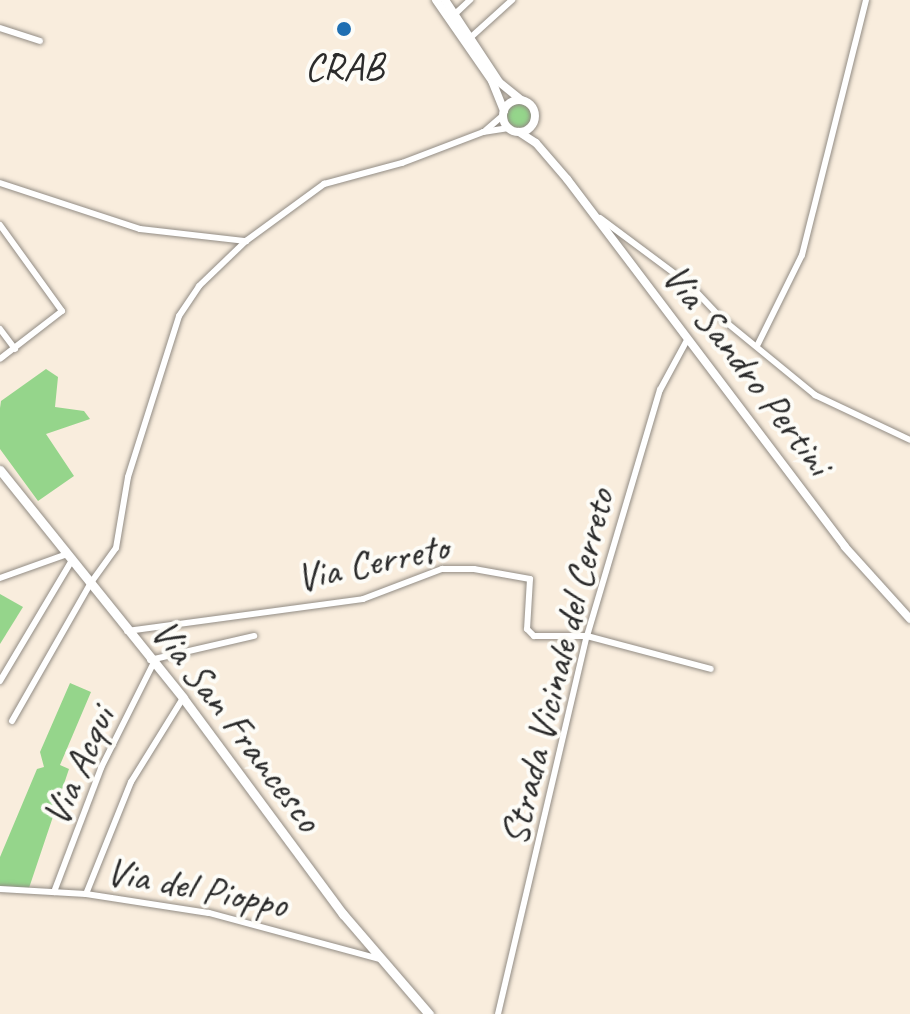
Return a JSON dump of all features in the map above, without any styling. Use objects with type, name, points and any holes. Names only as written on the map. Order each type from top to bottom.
[{"type":"main road","points":[[436,0],[495,86],[509,128]]},
{"type":"main road","name":"Via Sandro Pertini","points":[[445,0],[499,82],[532,107],[533,122],[544,151]]},
{"type":"main road","points":[[503,113],[521,100]]},
{"type":"main road","points":[[519,132],[533,122]]},
{"type":"main road","name":"Via Sandro Pertini","points":[[509,128],[544,151],[855,560],[910,619]]},
{"type":"main road","name":"Via San Francesco","points":[[0,470],[183,698],[379,959],[429,1014]]},
{"type":"street","points":[[455,14],[470,0]]},
{"type":"street","points":[[470,38],[512,0]]},
{"type":"street","points":[[758,344],[802,255],[866,0]]},
{"type":"street","points":[[0,28],[40,41]]},
{"type":"street","points":[[483,132],[503,113]]},
{"type":"street","points":[[483,132],[509,128]]},
{"type":"street","name":"Via Acqui","points":[[12,721],[90,584],[117,545],[128,477],[175,325],[199,286],[246,241],[321,185],[407,161],[483,132]]},
{"type":"street","points":[[0,183],[140,229],[246,241]]},
{"type":"street","points":[[594,214],[690,285],[721,318],[758,344],[820,398],[910,440]]},
{"type":"street","points":[[0,225],[62,314],[0,359]]},
{"type":"street","points":[[0,329],[15,349]]},
{"type":"street","name":"Strada Vicinale del Cerreto","points":[[498,1014],[587,636],[662,385],[687,340]]},
{"type":"street","points":[[0,578],[70,557]]},
{"type":"street","points":[[0,681],[70,557]]},
{"type":"street","name":"Via Cerreto","points":[[127,631],[374,597],[450,568],[526,576],[531,581],[527,613],[531,635],[587,636],[711,669]]},
{"type":"street","points":[[152,662],[254,636]]},
{"type":"street","name":"Via Acqui","points":[[54,892],[101,768],[152,662]]},
{"type":"street","points":[[86,894],[131,782],[183,698]]},
{"type":"street","name":"Via del Pioppo","points":[[0,889],[86,894],[209,913],[379,959]]},
{"type":"green space","points":[[519,104],[527,108],[531,116],[527,124],[519,128],[511,124],[507,116],[511,108]]},
{"type":"green space","points":[[46,369],[58,377],[55,407],[84,411],[90,419],[46,434],[74,476],[38,501],[0,449],[0,408],[1,401]]},
{"type":"green space","points":[[0,594],[23,607],[0,644]]},
{"type":"green space","points":[[70,683],[91,692],[60,765],[69,769],[29,888],[0,886],[0,857],[37,769],[44,767],[40,752]]},
{"type":"place","name":"CRAB","points":[[344,29]]}]
